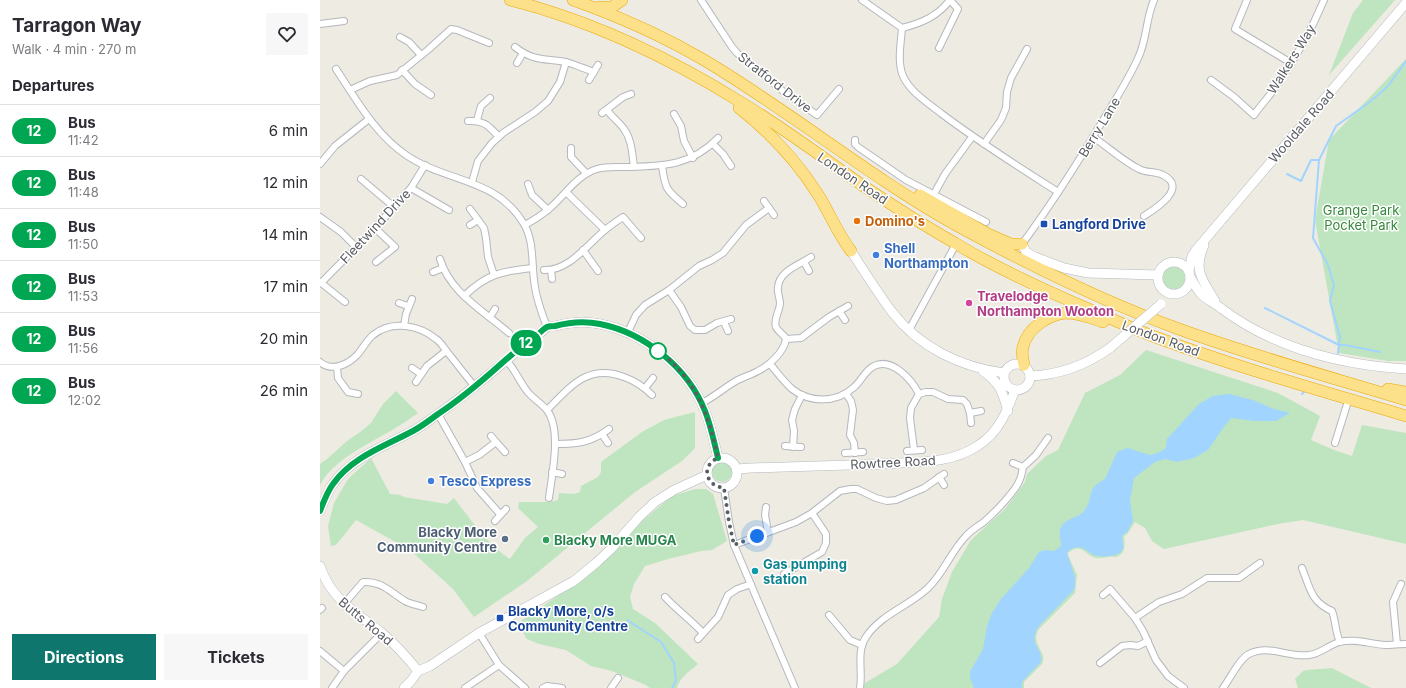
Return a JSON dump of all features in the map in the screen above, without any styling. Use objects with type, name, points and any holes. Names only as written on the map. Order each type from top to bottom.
[{"type":"highway","name":"London Road","points":[[510,0],[563,15],[650,51],[756,111],[864,187],[956,244],[1027,282],[1157,338],[1242,366],[1406,416]]},
{"type":"highway","name":"London Road","points":[[572,0],[640,27],[704,60],[798,120],[880,178],[953,223],[1070,285],[1178,329],[1236,349],[1406,400]]},
{"type":"highway","points":[[588,6],[612,7],[623,0],[624,11],[640,27]]},
{"type":"highway","points":[[700,79],[750,116],[778,141],[801,169],[820,197],[850,251]]},
{"type":"highway","points":[[836,147],[870,165],[988,234],[1011,244],[1022,244]]},
{"type":"highway","points":[[1024,365],[1022,355],[1026,338],[1040,323],[1058,314],[1079,314],[1104,323],[1157,338]]},
{"type":"highway","points":[[1352,384],[1406,392]]},
{"type":"street","name":"Stratford Drive","points":[[701,0],[734,50],[784,92],[817,115],[839,88]]},
{"type":"street","points":[[862,0],[902,28]]},
{"type":"street","points":[[902,28],[919,23],[935,15],[944,8],[950,0],[958,9],[939,48]]},
{"type":"street","name":"Berry Lane","points":[[1022,244],[1094,137],[1118,96],[1139,55],[1154,0]]},
{"type":"street","points":[[1247,0],[1235,29],[1291,63]]},
{"type":"street","name":"Walkers Way","points":[[1211,80],[1234,97],[1254,115],[1274,90],[1291,63],[1313,25],[1324,0]]},
{"type":"street","name":"Wooldale Road","points":[[1189,274],[1192,256],[1196,250],[1406,3]]},
{"type":"street","points":[[320,24],[344,21]]},
{"type":"street","points":[[902,28],[900,60],[901,72],[907,84],[972,137],[1058,192]]},
{"type":"street","points":[[350,90],[370,81],[397,75],[429,50],[451,29],[457,30],[489,44]]},
{"type":"street","points":[[400,37],[408,42],[421,55]]},
{"type":"street","points":[[515,47],[522,53],[539,59],[566,62],[594,72]]},
{"type":"street","points":[[984,144],[1001,120],[1006,108],[1008,85],[1027,49]]},
{"type":"street","points":[[517,63],[522,53]]},
{"type":"street","points":[[472,182],[478,161],[492,143],[536,112],[548,101],[560,82],[566,62]]},
{"type":"street","points":[[590,80],[598,65]]},
{"type":"street","points":[[336,69],[369,119],[388,140],[406,155],[439,172],[472,182],[497,195],[512,208],[525,225],[531,244],[534,286],[539,307],[547,327]]},
{"type":"street","points":[[402,70],[415,84],[431,95]]},
{"type":"street","points":[[631,94],[623,97],[604,111],[624,128],[630,139],[634,166]]},
{"type":"street","points":[[477,120],[481,106],[490,98]]},
{"type":"street","points":[[674,114],[681,126],[684,141],[693,158]]},
{"type":"street","points":[[320,164],[335,146],[369,119]]},
{"type":"street","points":[[468,121],[477,120],[488,125],[499,137]]},
{"type":"street","points":[[934,194],[945,174],[972,137]]},
{"type":"street","points":[[1094,137],[1141,170],[1164,175],[1169,180],[1172,185],[1172,191],[1168,198],[1144,216]]},
{"type":"street","points":[[525,225],[538,218],[548,210],[586,173],[599,169],[634,166],[662,166],[678,163],[693,158],[713,144],[718,138]]},
{"type":"street","points":[[854,140],[855,144],[906,180],[986,222]]},
{"type":"street","points":[[713,144],[723,154],[730,166]]},
{"type":"street","points":[[571,148],[572,157],[586,173]]},
{"type":"street","points":[[320,152],[325,157]]},
{"type":"street","name":"Fleetwind Drive","points":[[345,302],[321,283],[394,208],[411,188],[424,165]]},
{"type":"street","points":[[662,166],[664,182],[669,193],[683,204]]},
{"type":"street","points":[[361,179],[394,208]]},
{"type":"street","points":[[528,184],[532,195],[548,210]]},
{"type":"street","points":[[411,188],[449,210]]},
{"type":"street","points":[[566,192],[605,230]]},
{"type":"street","points":[[764,202],[774,215]]},
{"type":"street","points":[[628,332],[636,315],[646,305],[670,290],[699,266],[723,253],[746,225],[769,208]]},
{"type":"street","points":[[470,210],[484,228],[488,257],[494,275]]},
{"type":"street","points":[[320,217],[341,232],[356,247]]},
{"type":"street","points":[[544,270],[551,270],[567,264],[605,230],[623,217],[641,238]]},
{"type":"street","points":[[470,226],[478,220]]},
{"type":"street","points":[[375,228],[395,247],[376,262]]},
{"type":"street","points":[[1207,238],[1200,253],[1198,264],[1201,277],[1216,304]]},
{"type":"street","points":[[909,330],[956,244]]},
{"type":"street","points":[[1022,244],[1026,252],[1064,268],[1088,273],[1158,275]]},
{"type":"street","points":[[583,250],[598,270]]},
{"type":"street","name":"Wooldale Road","points":[[1174,262],[1196,250]]},
{"type":"street","points":[[850,251],[892,312],[924,343],[958,362],[980,369],[1004,373]]},
{"type":"street","points":[[702,403],[737,380],[770,364],[778,355],[784,346],[786,339],[784,335],[778,331],[775,320],[779,312],[780,303],[778,281],[792,268],[811,257]]},
{"type":"street","points":[[440,259],[451,283],[471,303],[509,333]]},
{"type":"street","points":[[804,262],[809,271]]},
{"type":"street","points":[[1202,295],[1182,264],[1174,262],[1165,265],[1160,270],[1158,275],[1160,286],[1164,291],[1173,294],[1189,293],[1202,295],[1259,333],[1291,347],[1349,362],[1388,368],[1406,369]]},
{"type":"street","points":[[433,272],[443,268]]},
{"type":"street","points":[[464,296],[474,287],[494,275],[533,268]]},
{"type":"street","points":[[551,270],[552,279]]},
{"type":"street","points":[[1030,376],[1066,371],[1090,361],[1110,348],[1166,299],[1173,294],[1183,292],[1188,287],[1189,274]]},
{"type":"street","points":[[670,290],[681,307],[690,326],[696,330],[705,330],[717,323],[731,319]]},
{"type":"street","points":[[404,326],[408,306],[412,299]]},
{"type":"street","points":[[399,303],[408,306]]},
{"type":"street","points":[[786,339],[801,338],[829,316],[848,306]]},
{"type":"street","points":[[490,317],[495,309]]},
{"type":"street","points":[[839,311],[845,320]]},
{"type":"street","points":[[320,510],[326,495],[334,483],[344,471],[357,461],[415,430],[438,414],[475,387],[547,327],[569,323],[592,322],[611,326],[628,332],[658,351],[676,367],[693,388],[702,403],[712,431],[718,458]]},
{"type":"street","points":[[724,322],[728,331]]},
{"type":"street","points":[[320,362],[336,367],[347,363],[357,355],[374,334],[389,328],[404,326],[414,327],[438,340],[475,387]]},
{"type":"street","points":[[416,382],[427,366],[446,351]]},
{"type":"street","points":[[506,360],[512,366],[527,392],[547,410],[553,421],[555,444],[549,498]]},
{"type":"street","points":[[1018,363],[1024,365],[1029,370],[1030,380],[1026,387],[1022,389],[1011,389],[1004,381],[1004,373],[1006,369],[1013,364],[1018,363]]},
{"type":"street","points":[[770,364],[784,382],[796,392],[819,400],[830,399],[846,394],[855,387],[868,370],[875,365],[887,365],[896,368],[906,375],[913,383],[919,394]]},
{"type":"street","points":[[336,367],[338,378],[348,392],[358,394]]},
{"type":"street","points":[[412,368],[421,374]]},
{"type":"street","points":[[980,369],[992,378],[1002,390],[1008,411]]},
{"type":"street","points":[[547,410],[574,384],[594,374],[606,372],[632,380],[645,388],[652,395]]},
{"type":"street","points":[[645,388],[653,378]]},
{"type":"street","name":"Rowtree Road","points":[[737,469],[932,461],[948,459],[978,446],[996,430],[1008,411],[1015,390]]},
{"type":"street","points":[[914,450],[910,413],[911,408],[919,394],[933,392],[948,399],[964,400],[970,413],[971,423]]},
{"type":"street","points":[[846,394],[851,401],[853,410],[850,435],[854,443],[855,453]]},
{"type":"street","points":[[793,447],[794,431],[792,420],[795,409],[802,395]]},
{"type":"street","points":[[1334,443],[1349,398]]},
{"type":"street","points":[[970,413],[981,411]]},
{"type":"street","points":[[438,414],[465,462],[477,488],[500,514]]},
{"type":"street","points":[[555,444],[575,444],[586,442],[609,429]]},
{"type":"street","points":[[602,434],[608,443]]},
{"type":"street","points":[[491,436],[505,452]]},
{"type":"street","points":[[860,688],[860,653],[866,637],[872,629],[927,589],[940,574],[965,536],[985,521],[1002,505],[1020,480],[1022,467],[1036,455],[1048,438]]},
{"type":"street","points":[[465,462],[479,455],[496,442]]},
{"type":"street","points":[[785,446],[801,447]]},
{"type":"street","points":[[907,452],[922,450]]},
{"type":"street","points":[[845,453],[864,452]]},
{"type":"street","points":[[718,458],[727,458],[736,464],[737,475],[734,483],[724,488],[714,486],[707,476],[710,463],[718,458]]},
{"type":"street","points":[[1013,463],[1022,467]]},
{"type":"street","points":[[552,472],[562,474]]},
{"type":"street","points":[[734,545],[796,522],[812,513],[840,491],[857,489],[876,498],[887,501],[907,496],[924,488],[941,475],[944,485]]},
{"type":"street","points":[[404,688],[418,671],[430,666],[479,633],[574,581],[596,564],[639,517],[655,502],[674,490],[707,476]]},
{"type":"street","points":[[724,488],[734,545],[795,688]]},
{"type":"street","points":[[766,507],[765,515],[768,532]]},
{"type":"street","points":[[495,521],[500,514],[506,510]]},
{"type":"street","points":[[784,574],[822,552],[826,543],[826,534],[812,513]]},
{"type":"street","points":[[1135,618],[1159,602],[1182,594],[1207,578],[1239,578],[1260,564]]},
{"type":"street","name":"Butts Road","points":[[320,566],[332,591],[344,604],[382,633],[396,646],[418,671]]},
{"type":"street","points":[[1302,568],[1314,598],[1322,606],[1332,611],[1335,620],[1336,634],[1340,642]]},
{"type":"street","points":[[344,604],[363,582],[372,582],[390,589],[406,601],[423,607]]},
{"type":"street","points":[[698,639],[718,617],[728,595],[737,589],[750,584]]},
{"type":"street","points":[[1397,644],[1393,602],[1401,584]]},
{"type":"street","points":[[1103,595],[1110,589],[1135,618],[1148,641],[1156,660],[1168,676],[1184,688]]},
{"type":"street","points":[[665,597],[677,610],[691,620],[704,633]]},
{"type":"street","points":[[829,615],[850,640],[862,645]]},
{"type":"street","points":[[332,688],[344,671],[382,633]]},
{"type":"street","points":[[479,633],[499,665],[525,688]]},
{"type":"street","points":[[1100,663],[1122,646],[1138,646],[1148,641]]},
{"type":"street","points":[[1224,688],[1238,665],[1248,655],[1261,651],[1276,651],[1291,654],[1310,655],[1340,642],[1352,641],[1387,645],[1406,644]]},
{"type":"street","points":[[320,651],[344,671]]},
{"type":"street","points":[[465,688],[499,665]]},
{"type":"street","points":[[611,688],[618,678]]},
{"type":"street","points":[[543,688],[547,686],[562,688]]},
{"type":"green space","points":[[1363,0],[1395,0],[1329,75],[1353,13]]},
{"type":"green space","name":"Grange Park Pocket Park","points":[[1406,59],[1406,361],[1388,361],[1339,353],[1315,220],[1329,140]]},
{"type":"green space","points":[[1174,267],[1182,270],[1185,278],[1182,286],[1174,289],[1166,286],[1163,278],[1166,270]]},
{"type":"green space","points":[[1146,350],[1278,393],[1320,416],[1311,440],[1352,456],[1362,425],[1406,433],[1406,544],[1303,520],[1164,549],[1152,541],[1145,528],[1135,522],[1129,532],[1124,536],[1124,549],[1119,556],[1096,558],[1092,557],[1083,550],[1076,548],[1068,553],[1077,575],[1075,593],[1038,630],[1036,636],[1043,660],[1042,664],[1024,682],[1024,688],[863,688],[865,683],[897,664],[939,617],[942,599],[952,572],[971,540],[1005,509],[1025,482],[1027,474],[1046,456],[1058,450],[1085,393],[1120,375]]},
{"type":"green space","points":[[396,391],[418,413],[342,460],[333,468],[320,485],[320,464],[371,423],[383,404]]},
{"type":"green space","points":[[695,412],[695,448],[682,461],[635,492],[527,581],[474,617],[453,589],[410,550],[356,520],[336,545],[331,546],[328,526],[334,503],[348,479],[371,458],[390,494],[447,504],[454,498],[487,539],[510,559],[525,538],[538,527],[518,508],[519,502],[551,502],[558,500],[559,493],[574,494],[580,492],[581,486],[598,477],[601,472],[601,462],[642,432],[664,420]]},
{"type":"green space","points":[[722,462],[729,465],[732,472],[729,479],[722,482],[715,479],[712,472],[715,465]]},
{"type":"green space","points":[[695,489],[706,489],[713,494],[727,541],[712,550],[701,551],[645,566],[634,584],[630,597],[633,609],[655,623],[698,664],[683,678],[678,684],[677,688],[650,688],[612,671],[591,666],[566,650],[539,644],[527,639],[518,623],[581,580],[605,559],[641,522],[672,496]]},
{"type":"green space","points":[[1332,668],[1371,688],[1298,688],[1295,679],[1303,671]]},
{"type":"water","points":[[1229,394],[1253,400],[1274,409],[1290,413],[1276,421],[1255,421],[1231,418],[1208,450],[1194,458],[1182,461],[1177,462],[1165,459],[1155,462],[1134,478],[1130,500],[1133,522],[1128,531],[1122,536],[1122,551],[1112,556],[1095,556],[1079,547],[1071,549],[1067,553],[1075,577],[1075,587],[1073,591],[1039,626],[1036,633],[1035,642],[1040,652],[1041,662],[1022,682],[1022,688],[974,688],[970,678],[970,672],[983,649],[987,626],[992,613],[1001,599],[1029,568],[1039,552],[1045,550],[1054,551],[1061,546],[1060,530],[1062,526],[1068,520],[1078,516],[1084,511],[1089,502],[1092,490],[1105,479],[1117,452],[1127,448],[1150,455],[1158,453],[1166,448],[1167,439],[1199,404],[1213,396]]},
{"type":"waterway","points":[[1338,353],[1340,337],[1330,301],[1334,285],[1328,265],[1313,238],[1319,160],[1336,126],[1371,101],[1388,86],[1406,61]]},
{"type":"waterway","points":[[1287,174],[1301,181],[1311,160],[1319,160]]},
{"type":"waterway","points":[[1265,308],[1339,345],[1380,352]]},
{"type":"waterway","points":[[627,620],[661,642],[674,663],[676,681],[672,688]]},
{"type":"bus line","name":"12","points":[[320,511],[326,495],[334,483],[344,471],[363,456],[415,430],[453,404],[547,327],[564,324],[592,322],[611,326],[628,332],[658,351],[676,367],[693,388],[702,403],[712,431],[718,458]]},
{"type":"place","name":"Domino's","points":[[857,221]]},
{"type":"place","name":"Langford Drive","points":[[1044,224]]},
{"type":"place","name":"Shell Northampton","points":[[876,255]]},
{"type":"place","name":"Travelodge Northampton Wooton","points":[[969,303]]},
{"type":"place","name":"Tesco Express","points":[[431,481]]},
{"type":"place","name":"Blacky More Community Centre","points":[[505,539]]},
{"type":"place","name":"Blacky More MUGA","points":[[546,540]]},
{"type":"place","name":"Gas pumping station","points":[[755,571]]},
{"type":"place","name":"Blacky More, o/s Community Centre","points":[[500,618]]},
{"type":"route","points":[[658,351],[676,367],[693,388],[706,412],[718,458],[714,459],[710,463],[707,476],[714,486],[724,488],[734,545],[757,536]]}]
